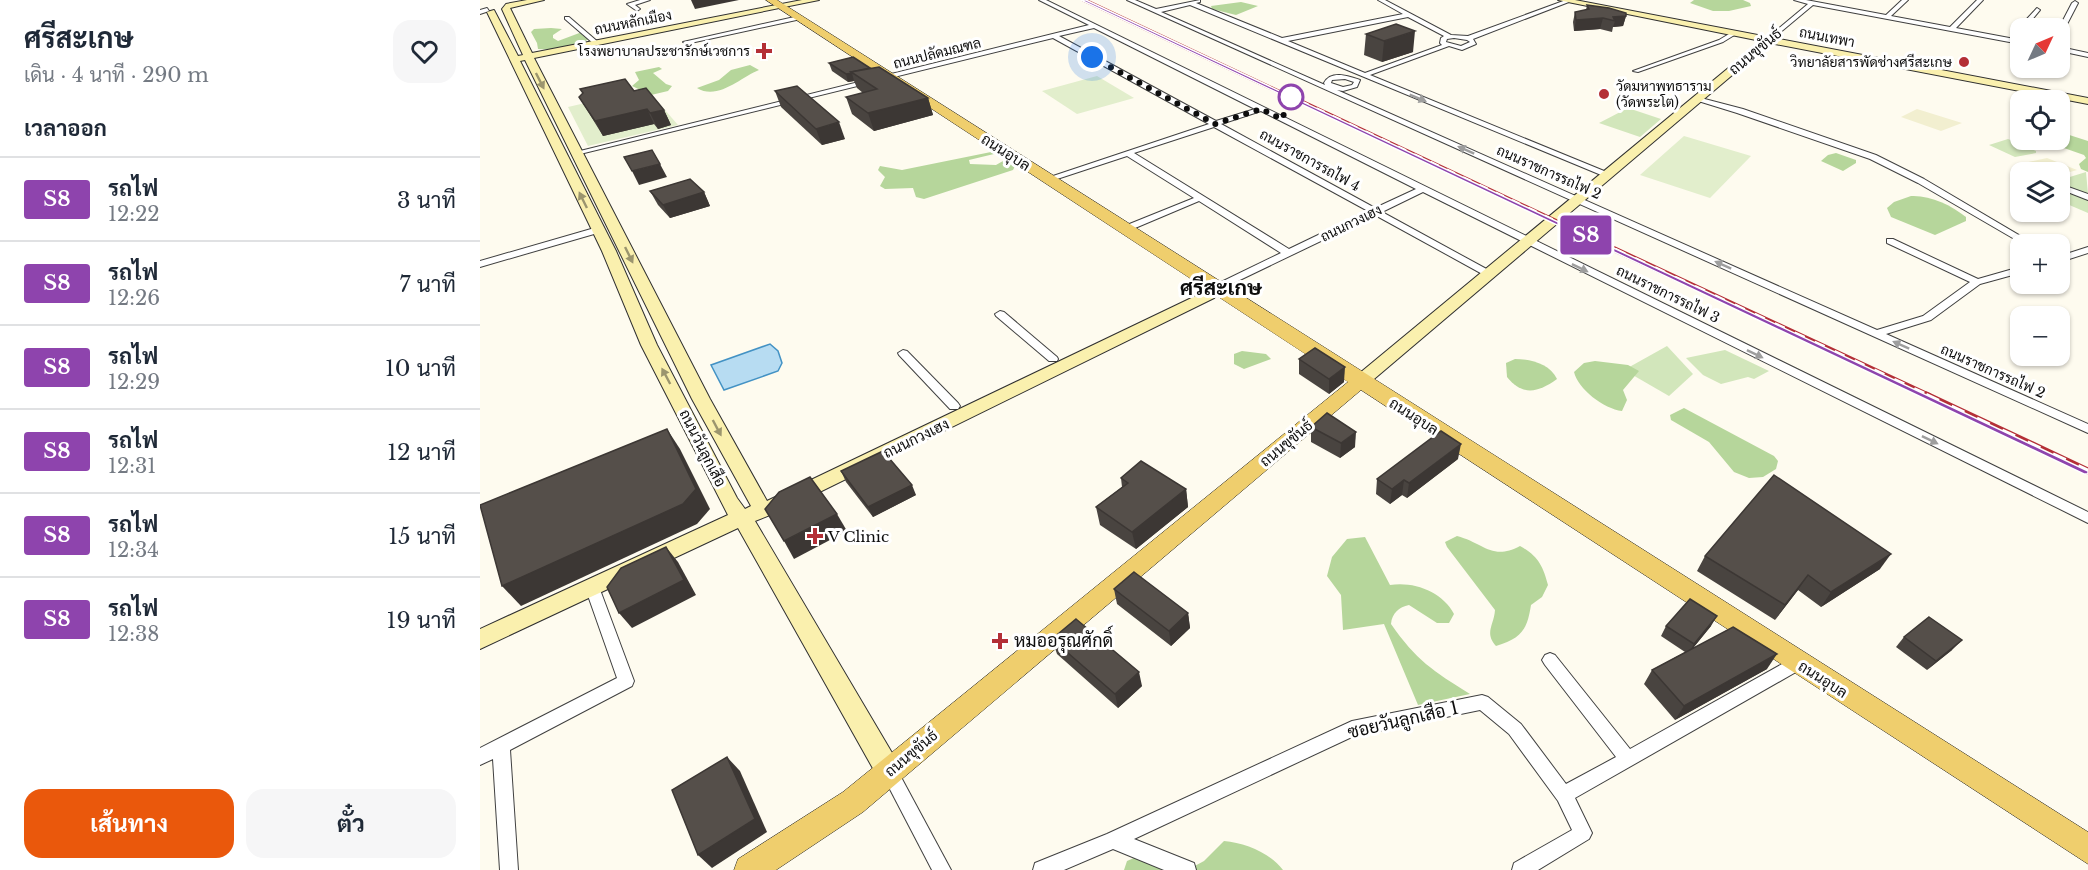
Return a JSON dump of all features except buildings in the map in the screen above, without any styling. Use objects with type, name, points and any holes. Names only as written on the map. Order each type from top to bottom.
[{"type":"main road","name":"ถนนอุบล","points":[[776,3],[2088,849]]},
{"type":"main road","name":"ถนนขุขันธ์","points":[[749,870],[853,802],[1361,381]]},
{"type":"street","points":[[491,9],[540,0]]},
{"type":"street","points":[[637,9],[630,4],[647,0]]},
{"type":"street","name":"ถนนหลักเมือง","points":[[520,58],[776,3],[815,0]]},
{"type":"street","name":"ถนนราชการรถไฟ 3","points":[[1042,0],[2088,518]]},
{"type":"street","points":[[1130,0],[1309,80],[1330,87],[1355,86],[1361,78],[1447,45],[1472,45],[1473,41],[1469,38]]},
{"type":"street","points":[[1156,11],[1202,0]]},
{"type":"street","points":[[1381,0],[1450,37]]},
{"type":"street","points":[[1447,45],[1442,40],[1450,37],[1469,38],[1567,0]]},
{"type":"street","name":"ถนนเทพา","points":[[1567,0],[2088,101]]},
{"type":"street","points":[[1797,0],[2010,40]]},
{"type":"street","points":[[1839,8],[1846,0]]},
{"type":"street","points":[[1887,17],[1905,0]]},
{"type":"street","points":[[1952,29],[1980,0]]},
{"type":"street","points":[[1191,3],[1352,70],[1361,78]]},
{"type":"street","name":"ถนนขุขันธ์","points":[[1361,381],[1812,3]]},
{"type":"street","points":[[2066,18],[2075,3]]},
{"type":"street","name":"ถนนวันลูกเสือ","points":[[491,9],[563,139],[615,226],[669,338],[757,501]]},
{"type":"street","points":[[2030,18],[2037,10]]},
{"type":"street","points":[[1282,40],[1408,15]]},
{"type":"street","points":[[567,18],[596,43]]},
{"type":"street","points":[[686,42],[800,18]]},
{"type":"street","name":"ถนนปลัดมณฑล","points":[[563,139],[890,77],[1094,26]]},
{"type":"street","points":[[1636,71],[1721,41],[1734,33]]},
{"type":"street","name":"ถนนราชการรถไฟ 4","points":[[1054,36],[1489,274]]},
{"type":"street","points":[[2070,51],[2088,55]]},
{"type":"street","points":[[1330,87],[1346,77],[1352,70]]},
{"type":"street","points":[[1346,77],[1376,81],[1606,176]]},
{"type":"street","name":"ถนนราชการรถไฟ 2","points":[[1330,87],[2088,429]]},
{"type":"street","points":[[1697,99],[1740,111],[1873,157],[1921,181],[2012,234]]},
{"type":"street","points":[[1048,179],[1261,109]]},
{"type":"street","name":"ถนนวันลูกเสือ","points":[[563,139],[598,231],[650,345],[729,502],[754,535],[942,870]]},
{"type":"street","points":[[1128,153],[1288,253]]},
{"type":"street","name":"ถนนกวงเฮง","points":[[480,639],[709,531],[742,520],[1209,295],[1216,288],[1422,189]]},
{"type":"street","points":[[2070,190],[2088,197]]},
{"type":"street","points":[[1125,229],[1200,198]]},
{"type":"street","points":[[480,264],[615,226]]},
{"type":"street","points":[[1890,241],[1977,282]]},
{"type":"street","points":[[2070,256],[2088,250]]},
{"type":"street","points":[[1877,334],[1927,318],[1977,282],[2010,273]]},
{"type":"street","name":"ถนนกวงเฮง","points":[[757,501],[1199,289],[1216,288]]},
{"type":"street","points":[[1000,314],[1053,359]]},
{"type":"street","points":[[650,345],[669,338]]},
{"type":"street","points":[[903,353],[954,406]]},
{"type":"street","points":[[742,520],[757,501]]},
{"type":"street","points":[[480,757],[626,681],[592,587]]},
{"type":"street","points":[[1550,660],[1628,759]]},
{"type":"street","points":[[1564,795],[1798,663]]},
{"type":"street","name":"ซอยวันลูกเสือ 1","points":[[1042,870],[1113,840],[1352,729],[1482,702],[1515,729],[1564,795],[1583,832],[1521,870]]},
{"type":"street","points":[[501,746],[509,870]]},
{"type":"street","points":[[1113,840],[1187,870]]},
{"type":"shaded area","points":[[1917,109],[1962,123],[1941,131],[1901,117]]},
{"type":"shaded area","points":[[2047,158],[2057,162],[2028,162]]},
{"type":"green space","points":[[1694,0],[1743,0],[1751,6],[1729,11],[1713,11],[1690,3]]},
{"type":"green space","points":[[1241,2],[1258,6],[1236,15],[1212,9],[1211,6]]},
{"type":"green space","points":[[534,29],[562,29],[553,35],[553,38],[558,41],[582,32],[592,35],[574,46],[538,49],[531,32]]},
{"type":"green space","points":[[750,65],[759,70],[721,90],[713,92],[697,88],[719,80],[731,70]]},
{"type":"green space","points":[[659,67],[662,69],[653,73],[672,86],[668,91],[651,95],[632,86],[639,80],[635,72]]},
{"type":"green space","points":[[1097,76],[1134,98],[1077,114],[1042,91]]},
{"type":"green space","points":[[637,91],[646,102],[658,102],[678,125],[588,146],[568,107]]},
{"type":"green space","points":[[1628,108],[1661,119],[1640,137],[1599,123]]},
{"type":"green space","points":[[2070,135],[2088,141],[2088,172],[2081,169],[2079,164],[2086,158],[2084,155],[2070,150]]},
{"type":"green space","points":[[1684,136],[1751,156],[1710,198],[1640,175]]},
{"type":"green space","points":[[2008,139],[2010,140],[2010,150],[2034,150],[2036,153],[2015,157],[1989,145]]},
{"type":"green space","points":[[991,152],[994,154],[969,160],[970,164],[996,165],[1003,161],[1015,166],[1013,170],[924,199],[916,197],[913,188],[885,189],[880,186],[885,177],[878,170],[880,166],[902,170]]},
{"type":"green space","points":[[1836,153],[1856,160],[1856,163],[1843,171],[1821,161],[1828,155]]},
{"type":"green space","points":[[2086,172],[2088,194],[2070,187],[2070,177]]},
{"type":"green space","points":[[2070,192],[2088,200],[2088,213],[2070,205]]},
{"type":"green space","points":[[1911,196],[1926,197],[1940,202],[1966,217],[1966,221],[1935,235],[1891,217],[1887,208],[1894,202]]},
{"type":"green space","points":[[1667,346],[1693,374],[1669,396],[1624,370]]},
{"type":"green space","points":[[1725,350],[1769,371],[1754,379],[1748,377],[1721,384],[1703,375],[1686,358]]},
{"type":"green space","points":[[1242,351],[1266,354],[1271,359],[1244,369],[1234,364],[1234,354]]},
{"type":"green space","points":[[1515,359],[1539,363],[1550,370],[1557,379],[1537,389],[1519,388],[1507,377],[1506,363]]},
{"type":"green space","points":[[1595,361],[1628,365],[1639,371],[1623,390],[1627,400],[1622,411],[1607,406],[1593,397],[1576,378],[1574,372],[1584,363]]},
{"type":"green space","points":[[1684,408],[1774,456],[1778,461],[1776,469],[1763,477],[1749,478],[1734,472],[1709,442],[1671,420],[1670,415]]},
{"type":"green space","points":[[1457,536],[1495,551],[1502,552],[1520,546],[1531,554],[1542,567],[1548,585],[1542,597],[1531,605],[1525,627],[1511,640],[1496,646],[1492,641],[1490,633],[1495,610],[1445,542]]},
{"type":"green space","points":[[1365,537],[1390,585],[1409,585],[1427,590],[1449,606],[1454,614],[1449,623],[1437,623],[1409,605],[1397,611],[1391,624],[1426,664],[1470,694],[1418,705],[1384,624],[1343,630],[1341,595],[1327,576],[1332,557],[1347,539]]},
{"type":"green space","points":[[1224,841],[1256,849],[1271,858],[1283,870],[1124,870],[1127,861],[1152,850],[1191,868],[1204,861]]},
{"type":"water","points":[[770,344],[778,351],[782,363],[778,371],[724,390],[711,365]]},
{"type":"railway","points":[[1084,0],[1303,103]]},
{"type":"railway","points":[[1300,101],[1579,232]]},
{"type":"railway","points":[[1575,231],[1929,396]]},
{"type":"railway","points":[[1926,395],[2088,471]]},
{"type":"train","name":"S8","points":[[1084,0],[2088,471]]},
{"type":"place","name":"โรงพยาบาลประชารักษ์เวชการ","points":[[764,51]]},
{"type":"place","name":"วิทยาลัยสารพัดช่างศรีสะเกษ","points":[[1964,62]]},
{"type":"place","name":"วัดมหาพุทธาราม (วัดพระโต)","points":[[1604,94]]},
{"type":"place","name":"V Clinic","points":[[815,536]]},
{"type":"place","name":"หมออรุณศักดิ์","points":[[1000,641]]},
{"type":"district","name":"ศรีสะเกษ","points":[[1221,288]]},
{"type":"route","points":[[1092,57],[1215,124],[1261,109],[1282,119],[1291,97]]}]
